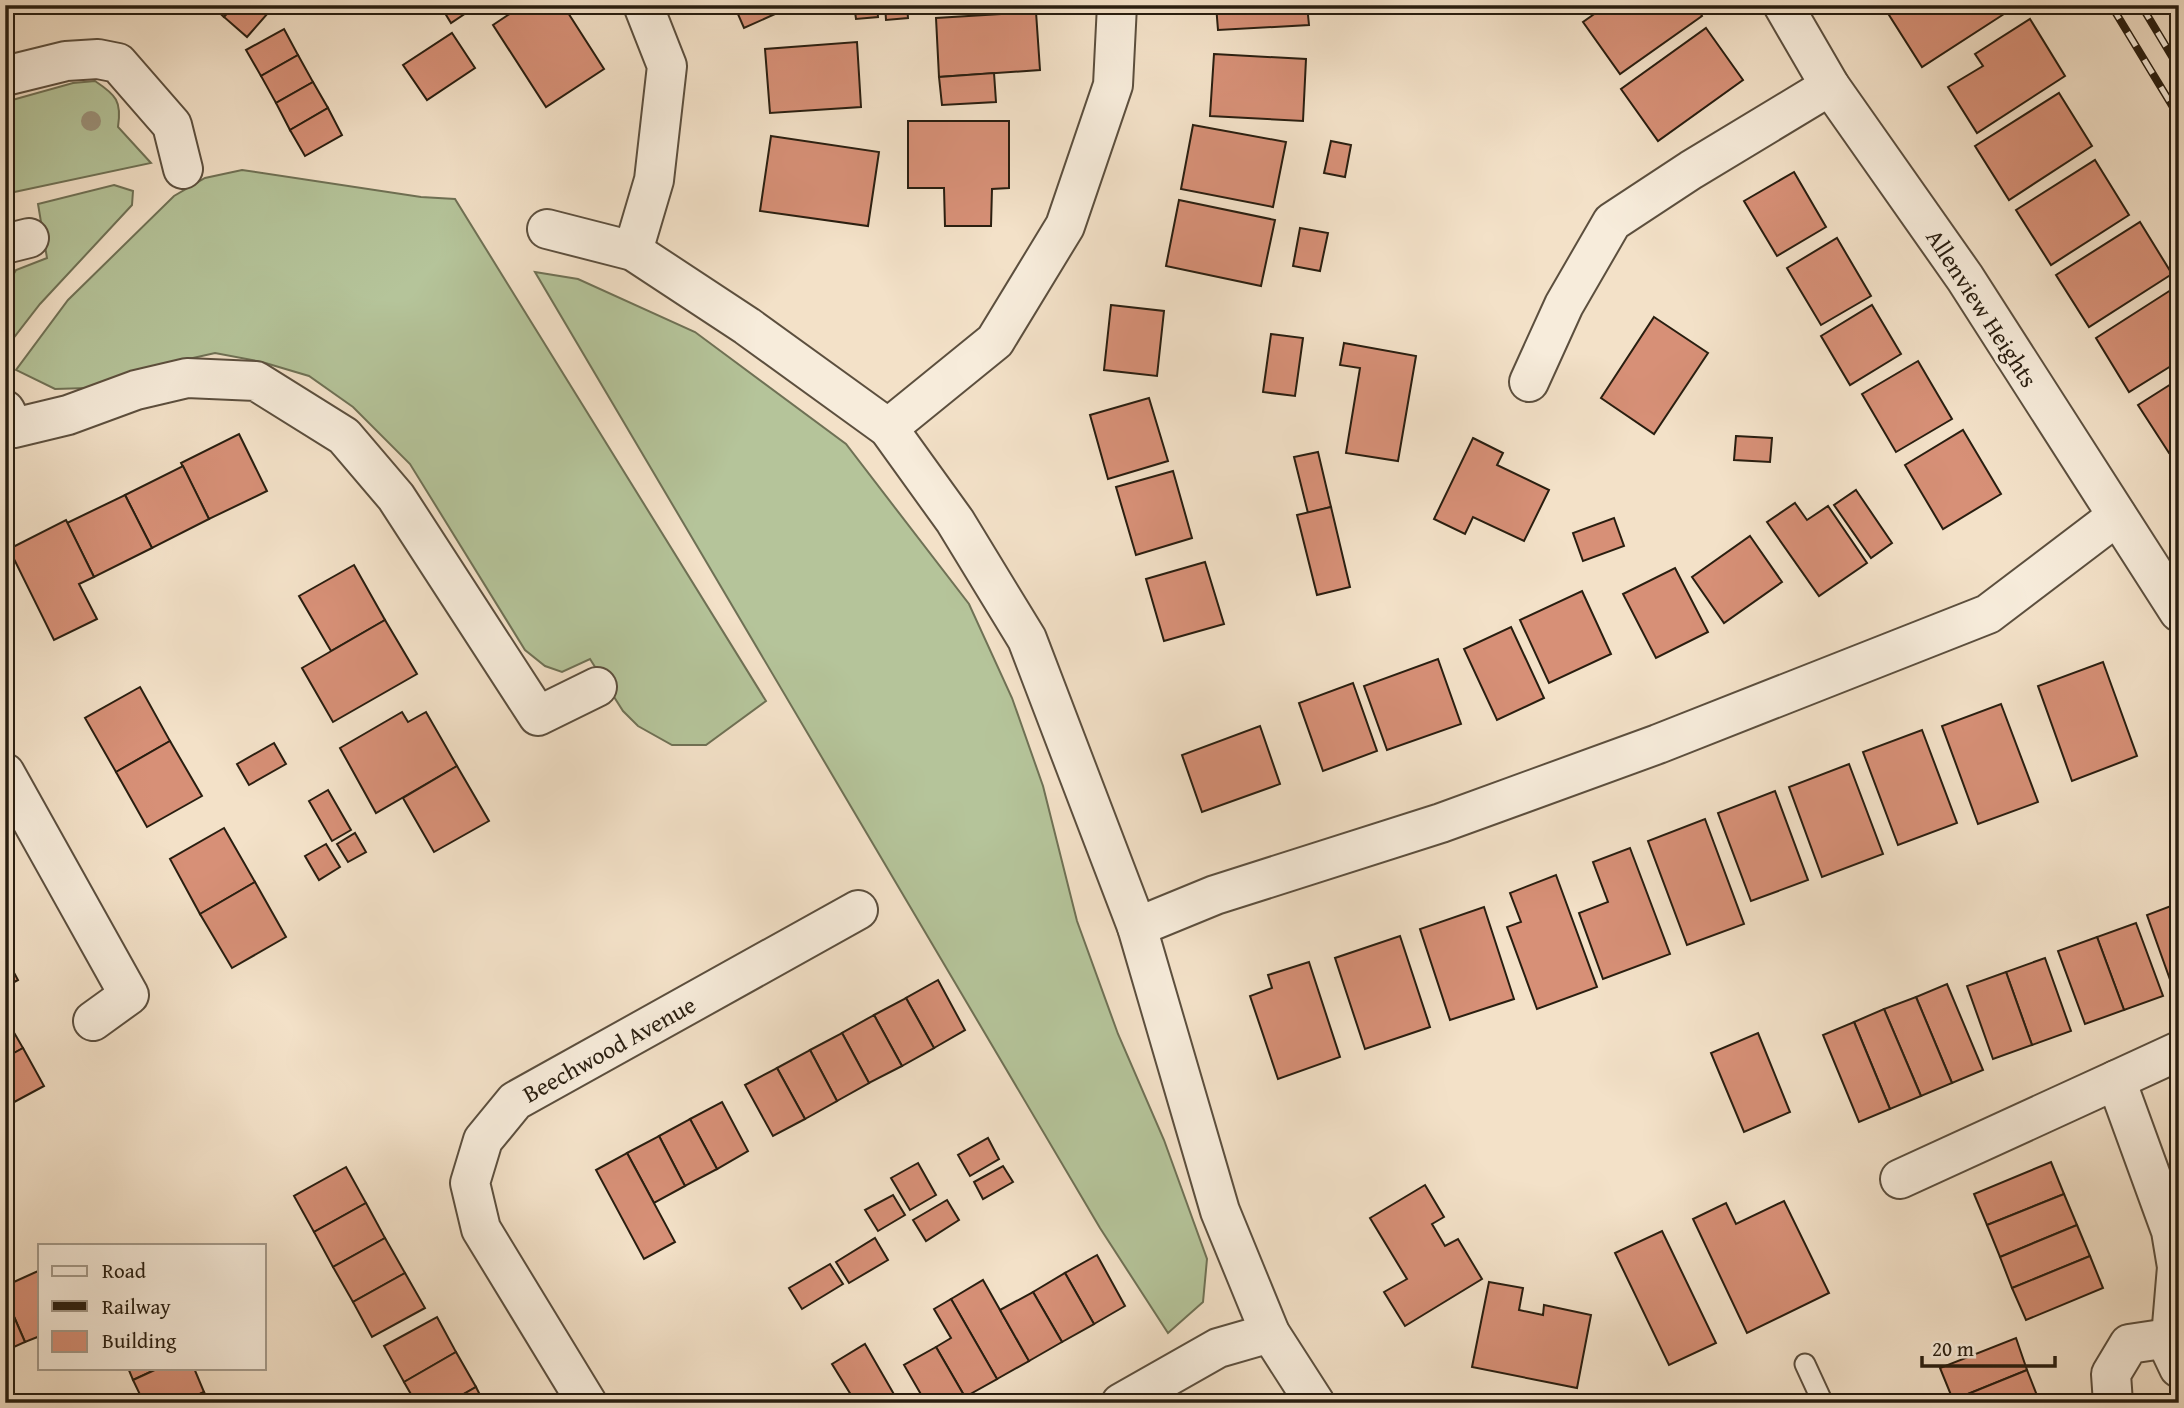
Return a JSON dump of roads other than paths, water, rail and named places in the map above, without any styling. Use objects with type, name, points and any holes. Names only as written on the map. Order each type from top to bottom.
[{"type":"street","points":[[633,251],[654,180],[667,66],[643,5]]},
{"type":"street","points":[[888,428],[995,341],[1065,226],[1113,85],[1117,5]]},
{"type":"street","name":"Allenview Heights","points":[[1783,5],[1830,86],[1965,278],[2179,612]]},
{"type":"street","points":[[5,76],[66,61],[98,58],[118,63],[172,125],[183,169]]},
{"type":"street","points":[[1529,382],[1564,304],[1612,222],[1691,170],[1830,86]]},
{"type":"street","points":[[547,229],[633,251],[747,326],[888,428],[954,520],[1027,639],[1137,927],[1220,1211],[1269,1333],[1315,1403]]},
{"type":"street","points":[[8,426],[68,415],[136,390],[187,378],[256,381],[344,436],[396,496],[538,716],[597,687]]},
{"type":"street","points":[[1137,927],[1215,895],[1441,824],[1988,614],[2117,516]]},
{"type":"street","points":[[5,773],[129,995],[93,1021]]},
{"type":"street","name":"Beechwood Avenue","points":[[587,1403],[481,1229],[470,1184],[483,1140],[515,1101],[858,910]]},
{"type":"street","points":[[1900,1179],[2179,1051]]},
{"type":"street","points":[[2113,1403],[2112,1374],[2129,1344],[2174,1353],[2177,1267],[2171,1231],[2116,1080]]},
{"type":"street","points":[[1121,1403],[1218,1348],[1269,1333]]},
{"type":"lane","points":[[1805,1364],[1823,1403]]},
{"type":"railway","points":[[2111,5],[2179,117]]},
{"type":"railway","points":[[2141,5],[2179,68]]}]
